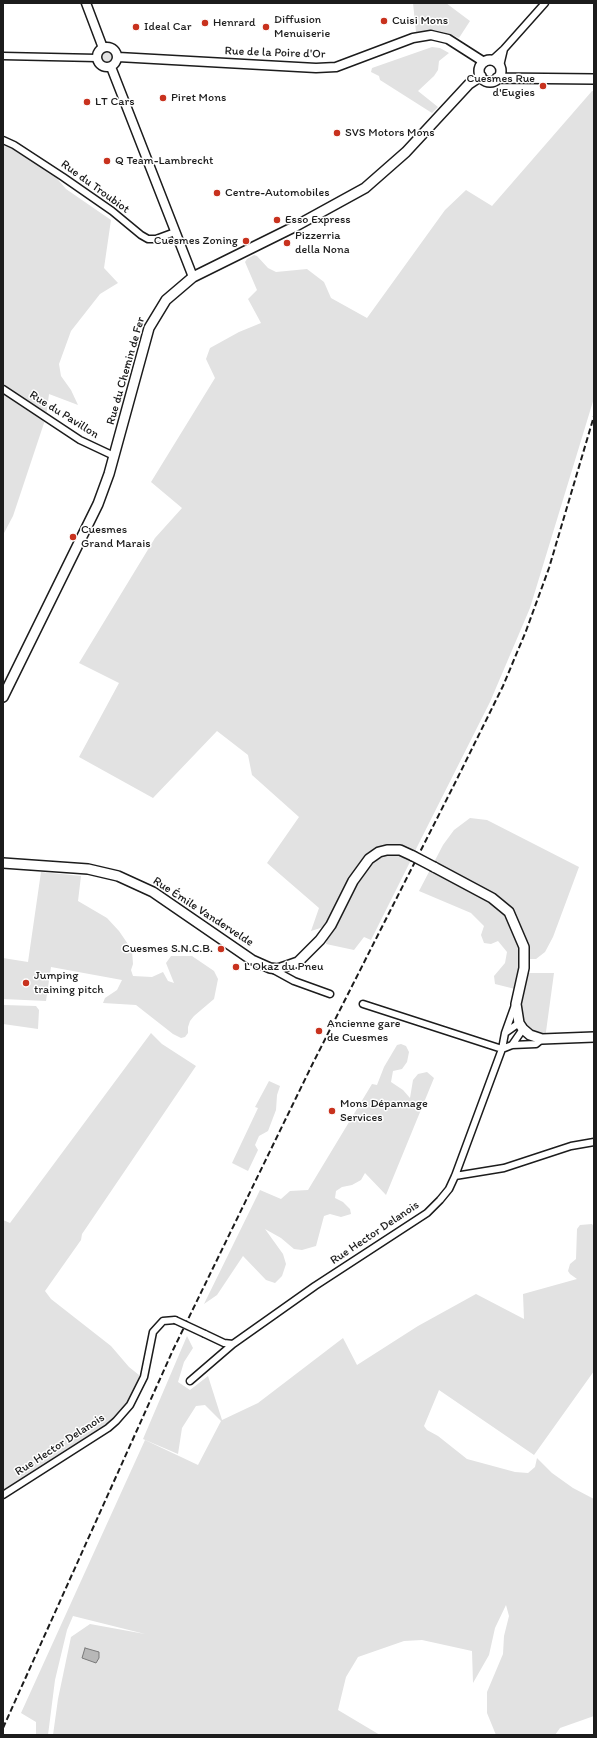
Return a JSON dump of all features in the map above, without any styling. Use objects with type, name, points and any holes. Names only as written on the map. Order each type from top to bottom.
[{"type":"main road","points":[[499,72],[488,81],[481,76],[486,63],[499,72],[510,77],[594,79]]},
{"type":"main road","name":"Rue du Chemin de Fer","points":[[3,697],[98,504],[114,456],[152,320],[166,300],[193,277],[294,227],[365,188],[400,158],[469,84],[481,76]]},
{"type":"main road","name":"Rue Émile Vandervelde","points":[[3,863],[88,869],[118,876],[153,892],[252,960],[270,968],[283,969],[298,962],[307,954],[331,925],[352,883],[369,859],[379,852],[400,850],[492,898],[509,912],[524,947],[525,959],[516,1004],[521,1026]]},
{"type":"main road","points":[[521,1026],[530,1035],[542,1039],[594,1037]]},
{"type":"street","points":[[86,3],[103,48]]},
{"type":"street","points":[[486,63],[504,50],[545,3]]},
{"type":"street","name":"Rue de la Poire d'Or","points":[[118,57],[316,68],[336,67],[426,35],[448,39],[486,63]]},
{"type":"street","points":[[103,48],[113,49],[118,57],[116,63],[110,67],[102,66],[97,58],[98,52],[103,48]]},
{"type":"street","points":[[499,72],[504,50]]},
{"type":"street","points":[[3,56],[97,58]]},
{"type":"street","points":[[110,67],[193,277]]},
{"type":"street","name":"Rue du Troubiot","points":[[3,140],[14,145],[63,177],[112,211],[148,239],[156,239],[175,232]]},
{"type":"street","name":"Rue du Pavillon","points":[[3,389],[80,440],[114,456]]},
{"type":"street","name":"Rue Émile Vandervelde","points":[[270,968],[294,981],[330,994]]},
{"type":"street","points":[[363,1004],[502,1049],[512,1045],[536,1044],[542,1039]]},
{"type":"street","name":"Rue Hector Delanois","points":[[190,1381],[233,1344],[315,1286],[427,1213],[449,1189],[502,1049],[509,1018],[516,1004]]},
{"type":"street","points":[[505,1033],[521,1026]]},
{"type":"street","points":[[512,1045],[521,1026]]},
{"type":"street","points":[[455,1176],[504,1168],[571,1146],[594,1142]]},
{"type":"street","name":"Rue Hector Delanois","points":[[3,1495],[108,1428],[116,1421],[130,1405],[144,1377],[152,1332],[163,1321],[174,1320],[224,1343],[233,1344]]},
{"type":"shaded area","points":[[413,3],[446,3],[470,21],[459,38],[435,30],[416,32]]},
{"type":"shaded area","points":[[432,47],[440,48],[449,53],[439,61],[438,70],[434,76],[418,91],[438,107],[432,113],[380,80],[379,76],[371,72],[372,68]]},
{"type":"shaded area","points":[[105,52],[109,52],[111,53],[111,61],[105,62],[102,59],[102,55]]},
{"type":"shaded area","points":[[592,91],[594,91],[594,398],[530,608],[490,702],[415,851],[385,845],[377,848],[370,859],[395,854],[412,858],[371,940],[364,937],[354,950],[326,944],[330,925],[311,931],[319,908],[267,863],[299,817],[252,775],[248,755],[217,731],[153,798],[79,757],[119,683],[79,663],[155,538],[182,508],[151,482],[215,378],[206,359],[210,348],[239,332],[261,323],[248,299],[257,290],[245,262],[247,259],[254,255],[257,256],[268,268],[276,272],[307,269],[324,282],[331,298],[367,318],[445,210],[466,190],[492,206]]},
{"type":"shaded area","points":[[3,145],[54,175],[66,189],[111,220],[104,268],[118,283],[100,294],[71,331],[59,364],[61,376],[71,390],[78,405],[49,394],[46,417],[13,516],[3,535]]},
{"type":"shaded area","points":[[470,818],[487,820],[579,867],[553,937],[545,952],[536,959],[525,959],[523,973],[554,973],[545,1039],[523,1029],[519,990],[495,984],[494,976],[505,963],[507,952],[498,941],[491,944],[484,943],[481,935],[484,926],[471,913],[419,891],[443,845],[454,830]]},
{"type":"shaded area","points":[[41,872],[81,876],[78,901],[107,918],[119,931],[132,950],[133,964],[131,970],[133,976],[152,977],[163,972],[168,981],[174,983],[166,963],[171,956],[192,956],[214,971],[218,979],[214,999],[190,1021],[188,1033],[185,1037],[181,1038],[173,1034],[136,1005],[103,1003],[105,998],[117,990],[122,980],[51,967],[46,1001],[3,999],[3,958],[28,962]]},
{"type":"shaded area","name":"Jumping training pitch","points":[[4,1005],[36,1006],[39,1010],[38,1029],[3,1024]]},
{"type":"shaded area","points":[[151,1033],[162,1044],[196,1066],[82,1234],[81,1240],[45,1291],[51,1299],[111,1346],[129,1367],[139,1375],[140,1385],[121,1416],[3,1495],[3,1220],[10,1223]]},
{"type":"shaded area","points":[[401,1044],[406,1046],[409,1052],[407,1062],[402,1069],[393,1071],[391,1082],[403,1090],[410,1098],[413,1080],[418,1074],[427,1072],[434,1078],[386,1195],[365,1173],[361,1180],[352,1185],[342,1187],[336,1191],[335,1198],[343,1202],[350,1209],[351,1214],[341,1217],[330,1214],[324,1216],[316,1246],[302,1250],[294,1249],[281,1238],[265,1229],[283,1254],[286,1264],[282,1276],[275,1283],[266,1280],[243,1256],[217,1295],[204,1304],[260,1190],[281,1199],[290,1191],[308,1190],[372,1084],[377,1085],[384,1067],[397,1045]]},
{"type":"shaded area","points":[[269,1081],[280,1086],[277,1095],[276,1110],[268,1131],[259,1136],[255,1145],[258,1150],[248,1171],[232,1163],[258,1108],[255,1107]]},
{"type":"shaded area","points":[[592,1224],[594,1227],[594,1371],[534,1455],[439,1390],[424,1426],[427,1430],[438,1436],[467,1459],[515,1472],[528,1473],[535,1467],[537,1458],[552,1473],[573,1488],[594,1499],[594,1716],[560,1728],[555,1735],[496,1735],[487,1713],[487,1692],[503,1654],[504,1636],[509,1616],[506,1605],[495,1628],[489,1655],[473,1683],[472,1651],[422,1640],[404,1641],[358,1657],[346,1677],[338,1710],[380,1735],[53,1735],[58,1699],[71,1637],[90,1624],[145,1634],[73,1616],[67,1630],[55,1680],[48,1735],[36,1735],[36,1722],[21,1713],[145,1440],[198,1465],[221,1421],[205,1405],[196,1406],[182,1428],[178,1454],[143,1439],[187,1336],[193,1348],[184,1362],[178,1382],[190,1390],[208,1376],[222,1420],[258,1403],[343,1338],[357,1365],[418,1326],[476,1294],[524,1319],[523,1294],[577,1279],[568,1271],[570,1264],[576,1259],[577,1229],[580,1225]]},
{"type":"shaded area","points":[[85,1648],[99,1652],[99,1658],[96,1663],[82,1658]]},
{"type":"railway","points":[[3,1728],[173,1350],[313,1063],[503,686],[526,631],[549,568],[594,416]]},
{"type":"place","name":"Cuisi Mons","points":[[384,21]]},
{"type":"place","name":"Henrard","points":[[205,23]]},
{"type":"place","name":"Ideal Car","points":[[136,27]]},
{"type":"place","name":"Diffusion Menuiserie","points":[[266,27]]},
{"type":"place","name":"Cuesmes Rue d'Eugies","points":[[543,86]]},
{"type":"place","name":"Piret Mons","points":[[163,98]]},
{"type":"place","name":"LT Cars","points":[[87,102]]},
{"type":"place","name":"SVS Motors Mons","points":[[337,133]]},
{"type":"place","name":"Q Team-Lambrecht","points":[[107,161]]},
{"type":"place","name":"Centre-Automobiles","points":[[217,193]]},
{"type":"place","name":"Esso Express","points":[[277,220]]},
{"type":"place","name":"Cuesmes Zoning","points":[[246,241]]},
{"type":"place","name":"Pizzerria della Nona","points":[[287,243]]},
{"type":"place","name":"Cuesmes Grand Marais","points":[[73,537]]},
{"type":"place","name":"Cuesmes S.N.C.B.","points":[[221,949]]},
{"type":"place","name":"L'Okaz du Pneu","points":[[236,967]]},
{"type":"place","name":"Jumping training pitch","points":[[26,983]]},
{"type":"place","name":"Ancienne gare de Cuesmes","points":[[319,1031]]},
{"type":"place","name":"Mons Dépannage Services","points":[[332,1111]]}]
